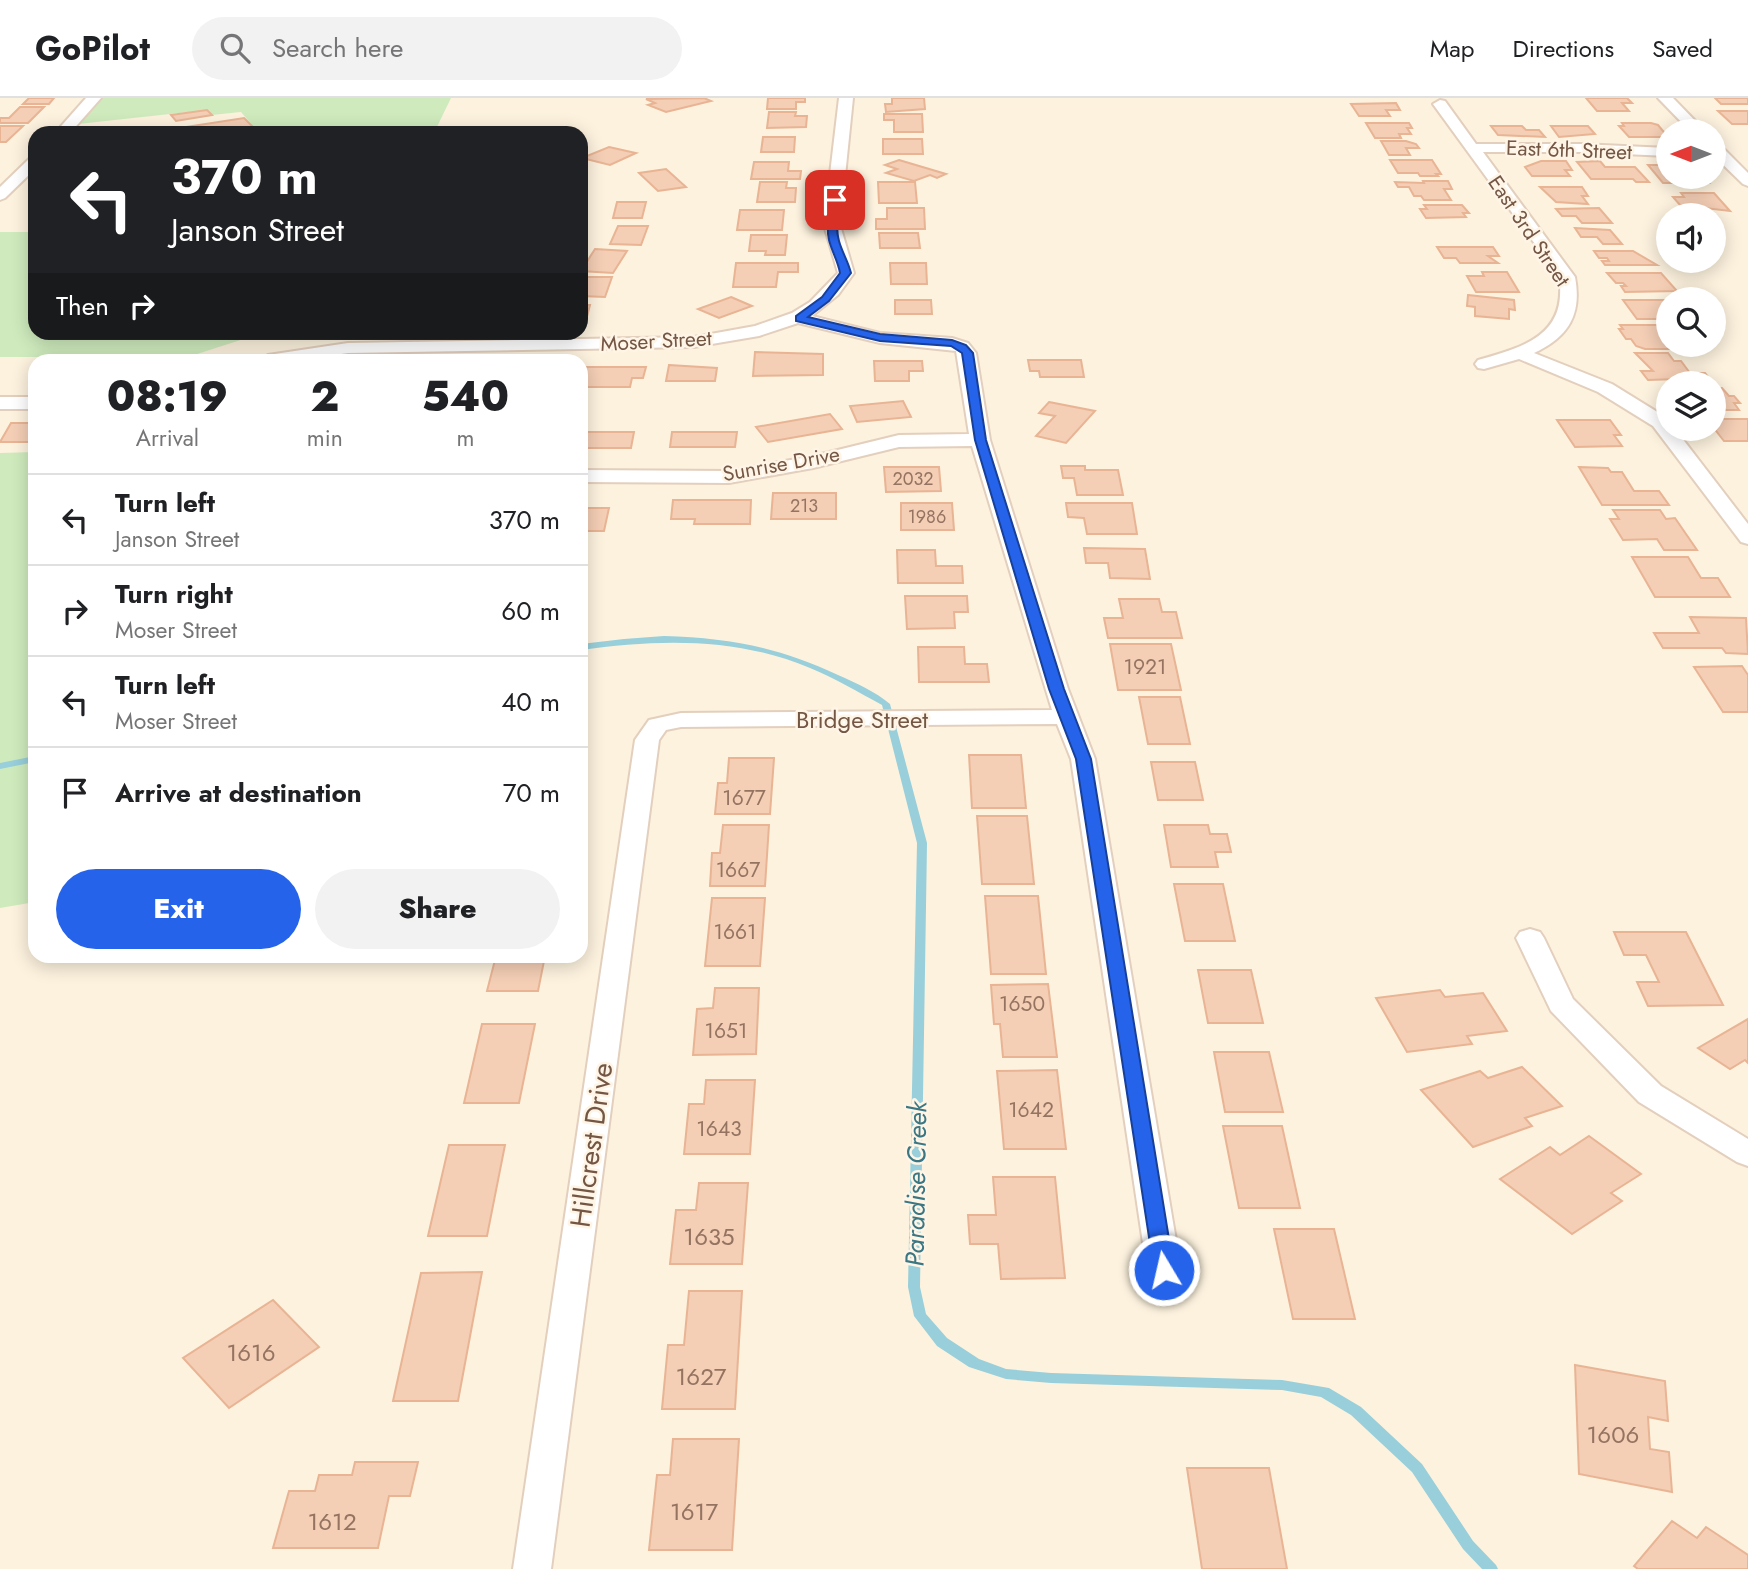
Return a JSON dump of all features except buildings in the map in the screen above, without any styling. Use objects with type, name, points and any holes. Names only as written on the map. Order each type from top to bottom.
[{"type":"street","points":[[68,126],[94,98]]},
{"type":"street","name":"Moser Street","points":[[555,340],[694,342],[751,332],[800,318],[825,299],[846,273],[842,257],[834,243],[832,225],[846,98]]},
{"type":"street","points":[[1665,98],[1686,119]]},
{"type":"street","name":"East 3rd Street","points":[[1440,104],[1567,277],[1572,292],[1566,319],[1554,332],[1522,354],[1484,365]]},
{"type":"street","name":"East 6th Street","points":[[1471,148],[1656,151]]},
{"type":"street","points":[[1726,151],[1738,152]]},
{"type":"street","points":[[1726,160],[1748,181]]},
{"type":"street","points":[[0,195],[28,168]]},
{"type":"street","points":[[800,318],[856,334],[952,343],[962,347],[969,360],[981,440],[1066,717],[1083,759],[1164,1270]]},
{"type":"street","name":"Moser Street","points":[[308,354],[348,348],[471,340]]},
{"type":"street","points":[[1522,354],[1605,388],[1660,422],[1748,538]]},
{"type":"street","points":[[0,403],[28,403]]},
{"type":"street","name":"Sunrise Drive","points":[[588,476],[729,477],[813,462],[899,441],[981,440]]},
{"type":"street","name":"Bridge Street","points":[[658,725],[681,720],[868,721],[1066,717]]},
{"type":"street","name":"Hillcrest Drive","points":[[532,1569],[647,740],[658,725]]},
{"type":"street","points":[[1530,938],[1561,1004],[1650,1094],[1748,1154]]},
{"type":"green space","points":[[94,98],[451,98],[437,126],[253,126],[241,112],[212,115],[207,110],[69,125]]},
{"type":"green space","points":[[0,232],[28,232],[28,340],[240,340],[197,354],[28,354],[28,357],[0,357]]},
{"type":"green space","points":[[28,452],[28,903],[0,908],[0,453]]},
{"type":"waterway","name":"Paradise Creek","points":[[588,646],[664,639],[740,644],[812,665],[886,704],[922,843],[914,1287],[920,1316],[942,1342],[974,1363],[1006,1374],[1051,1378],[1282,1385],[1324,1392],[1356,1411],[1417,1468],[1468,1545],[1491,1569]]},
{"type":"waterway","name":"Paradise Creek","points":[[0,766],[28,760]]},
{"type":"route","points":[[835,200],[832,225],[834,243],[842,257],[846,273],[825,299],[800,318],[880,338],[952,343],[962,347],[967,353],[981,440],[1056,689],[1083,759],[1164,1270]]}]
